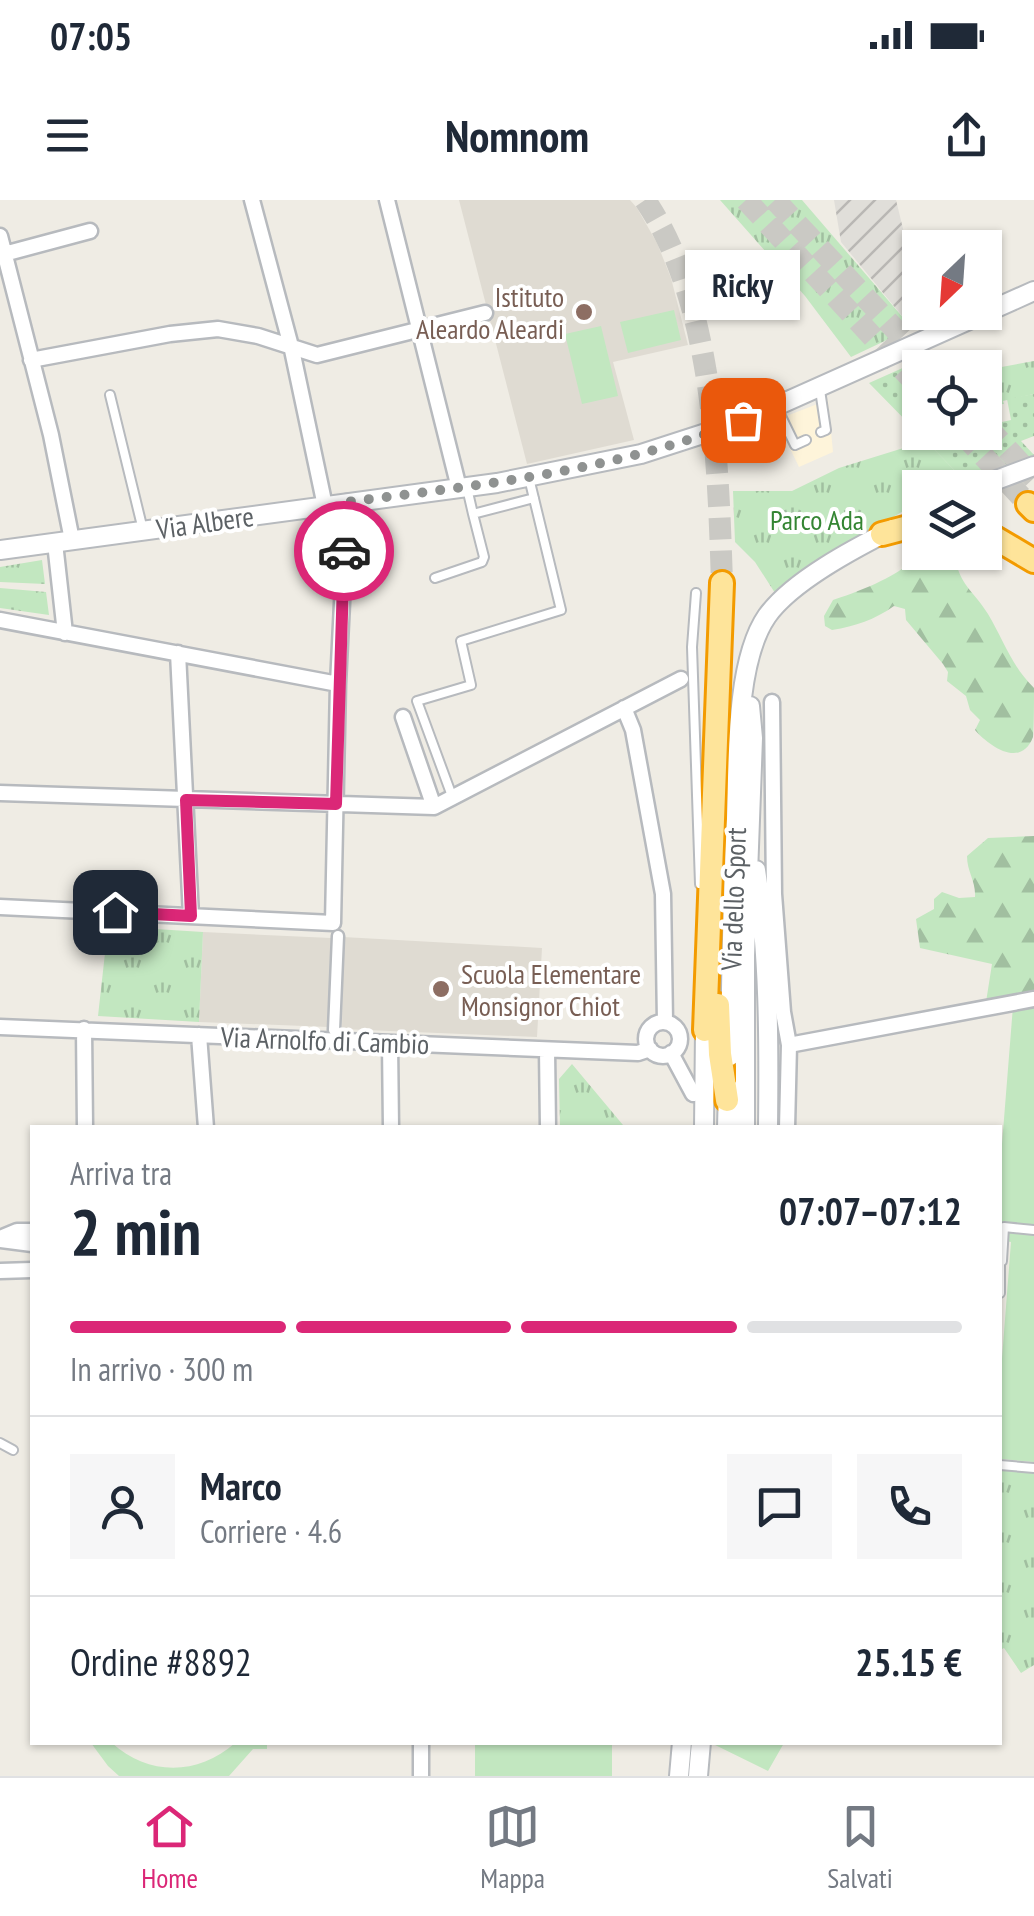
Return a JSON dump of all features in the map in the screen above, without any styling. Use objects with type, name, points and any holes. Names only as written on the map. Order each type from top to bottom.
[{"type":"highway","points":[[882,534],[902,529]]},
{"type":"highway","points":[[1002,542],[1034,562]]},
{"type":"highway","points":[[705,1030],[722,583]]},
{"type":"highway","points":[[714,837],[720,1054],[727,1100]]},
{"type":"street","points":[[252,200],[292,350],[324,506]]},
{"type":"street","points":[[387,200],[463,487]]},
{"type":"street","points":[[4,254],[90,231]]},
{"type":"street","points":[[0,236],[51,435],[64,542],[66,633]]},
{"type":"street","name":"Via Albere","points":[[0,550],[529,478],[680,444],[820,387],[1034,290]]},
{"type":"street","points":[[31,360],[218,329],[258,336],[317,355],[485,312]]},
{"type":"street","points":[[1002,478],[1034,466]]},
{"type":"street","points":[[334,1030],[338,684],[346,502]]},
{"type":"street","name":"Via dello Sport","points":[[727,1125],[738,733],[754,643],[765,618],[801,584],[902,524]]},
{"type":"street","points":[[0,620],[338,684]]},
{"type":"street","points":[[178,653],[191,916]]},
{"type":"street","name":"Via dello Sport","points":[[745,1125],[743,1047],[752,738],[748,670]]},
{"type":"street","points":[[0,793],[434,807],[681,679]]},
{"type":"street","points":[[772,702],[774,894],[789,1045],[787,1125]]},
{"type":"street","points":[[624,708],[633,730],[663,894],[665,1022]]},
{"type":"street","points":[[403,717],[434,807]]},
{"type":"street","points":[[750,825],[762,906],[769,1050],[768,1125]]},
{"type":"street","points":[[0,908],[191,916],[335,930]]},
{"type":"street","points":[[789,1045],[1034,998]]},
{"type":"street","points":[[665,1022],[674,1026],[679,1035],[678,1046],[671,1053],[657,1054],[650,1049],[647,1033],[654,1024],[665,1022]]},
{"type":"street","name":"Via Arnolfo di Cambio","points":[[0,1027],[547,1050],[638,1053],[650,1049]]},
{"type":"street","points":[[84,1030],[85,1125]]},
{"type":"street","points":[[704,1125],[705,1030]]},
{"type":"street","points":[[199,1036],[206,1125]]},
{"type":"street","points":[[390,1043],[391,1125]]},
{"type":"street","points":[[547,1050],[548,1125]]},
{"type":"street","points":[[671,1053],[693,1094]]},
{"type":"street","points":[[0,1239],[17,1231],[30,1231]]},
{"type":"street","points":[[0,1239],[30,1244]]},
{"type":"street","points":[[0,1270],[30,1270]]},
{"type":"street","points":[[421,1745],[421,1776]]},
{"type":"street","points":[[679,1776],[682,1745]]},
{"type":"street","points":[[698,1776],[701,1745]]},
{"type":"lane","points":[[820,387],[826,430],[822,432]]},
{"type":"lane","points":[[110,395],[143,530]]},
{"type":"lane","points":[[776,406],[795,445],[806,440]]},
{"type":"lane","points":[[452,799],[416,701],[472,685],[460,641],[562,610],[529,478]]},
{"type":"lane","points":[[435,578],[482,562],[484,557],[463,487]]},
{"type":"lane","points":[[472,514],[534,498]]},
{"type":"lane","points":[[696,594],[692,647],[705,1030]]},
{"type":"lane","points":[[1002,1250],[1004,1227],[1034,1230]]},
{"type":"lane","points":[[0,1443],[13,1450]]},
{"type":"lane","points":[[1002,1465],[1034,1468]]},
{"type":"shaded area","name":"Istituto Aleardo Aleardi","points":[[459,200],[630,200],[637,208],[671,278],[688,345],[613,362],[634,440],[527,464]]},
{"type":"shaded area","points":[[834,200],[896,200],[903,230],[902,316],[841,242]]},
{"type":"shaded area","points":[[828,400],[833,452],[799,467],[776,420]]},
{"type":"shaded area","points":[[203,932],[331,938],[329,1027],[199,1022]]},
{"type":"shaded area","name":"Scuola Elementare Monsignor Chiot","points":[[343,937],[542,948],[537,1037],[342,1029]]},
{"type":"green space","points":[[720,200],[802,200],[902,316],[902,330],[908,330],[851,357],[805,296]]},
{"type":"green space","points":[[674,310],[681,340],[628,353],[620,322]]},
{"type":"green space","points":[[601,326],[618,396],[582,404],[565,334]]},
{"type":"green space","points":[[1034,361],[1034,394],[1002,404],[1002,367]]},
{"type":"green space","points":[[902,368],[902,417],[869,383]]},
{"type":"green space","points":[[1034,394],[1034,436],[1021,441],[1034,455],[994,470],[954,470],[935,450],[1002,450],[1002,422],[1011,420],[1007,399]]},
{"type":"green space","name":"Parco Ada","points":[[902,448],[935,450],[954,470],[902,470],[902,512],[805,570],[775,593],[755,562],[735,542],[733,491],[792,491],[839,468]]},
{"type":"green space","points":[[42,560],[45,584],[0,582],[0,567]]},
{"type":"green space","points":[[958,570],[988,614],[1008,653],[1034,688],[1033,737],[1021,752],[996,748],[975,730],[980,720],[970,710],[966,696],[947,681],[948,672],[906,620],[905,609],[894,606],[872,619],[832,630],[825,626],[824,616],[833,600],[899,571]]},
{"type":"green space","points":[[0,588],[46,592],[49,615],[0,608]]},
{"type":"green space","points":[[1034,836],[1034,991],[986,1002],[992,964],[920,948],[916,919],[934,909],[934,899],[942,892],[959,898],[975,897],[967,856],[988,838]]},
{"type":"green space","points":[[108,926],[203,932],[199,1022],[98,1016]]},
{"type":"green space","points":[[1034,1004],[1034,1462],[1002,1459],[1002,1358],[1011,1242],[1002,1240],[1002,1144],[1013,1006]]},
{"type":"green space","points":[[572,1064],[622,1125],[560,1125],[559,1079]]},
{"type":"green space","points":[[1002,1467],[1034,1471],[1034,1665],[1021,1673],[1004,1648]]},
{"type":"green space","points":[[92,1745],[115,1745],[141,1762],[173,1768],[205,1762],[232,1745],[267,1745],[267,1749],[253,1749],[229,1776],[119,1776]]},
{"type":"green space","points":[[475,1745],[612,1745],[612,1776],[475,1776]]},
{"type":"green space","points":[[715,1745],[783,1745],[768,1771]]},
{"type":"tunnel","points":[[645,200],[668,241],[699,334],[714,436],[722,583]]},
{"type":"tunnel","points":[[746,200],[902,369]]},
{"type":"tunnel","points":[[775,200],[914,350]]},
{"type":"tunnel","points":[[1002,443],[1034,478]]},
{"type":"tunnel","points":[[978,450],[1028,504]]},
{"type":"way so far","points":[[344,551],[346,502],[529,478],[680,444],[743,420]]},
{"type":"place","name":"Istituto Aleardo Aleardi","points":[[584,312]]},
{"type":"place","name":"Ricky","points":[[743,420]]},
{"type":"place","name":"Scuola Elementare Monsignor Chiot","points":[[441,989]]},
{"type":"route","points":[[115,912],[191,916],[186,800],[336,804],[344,551]]}]
